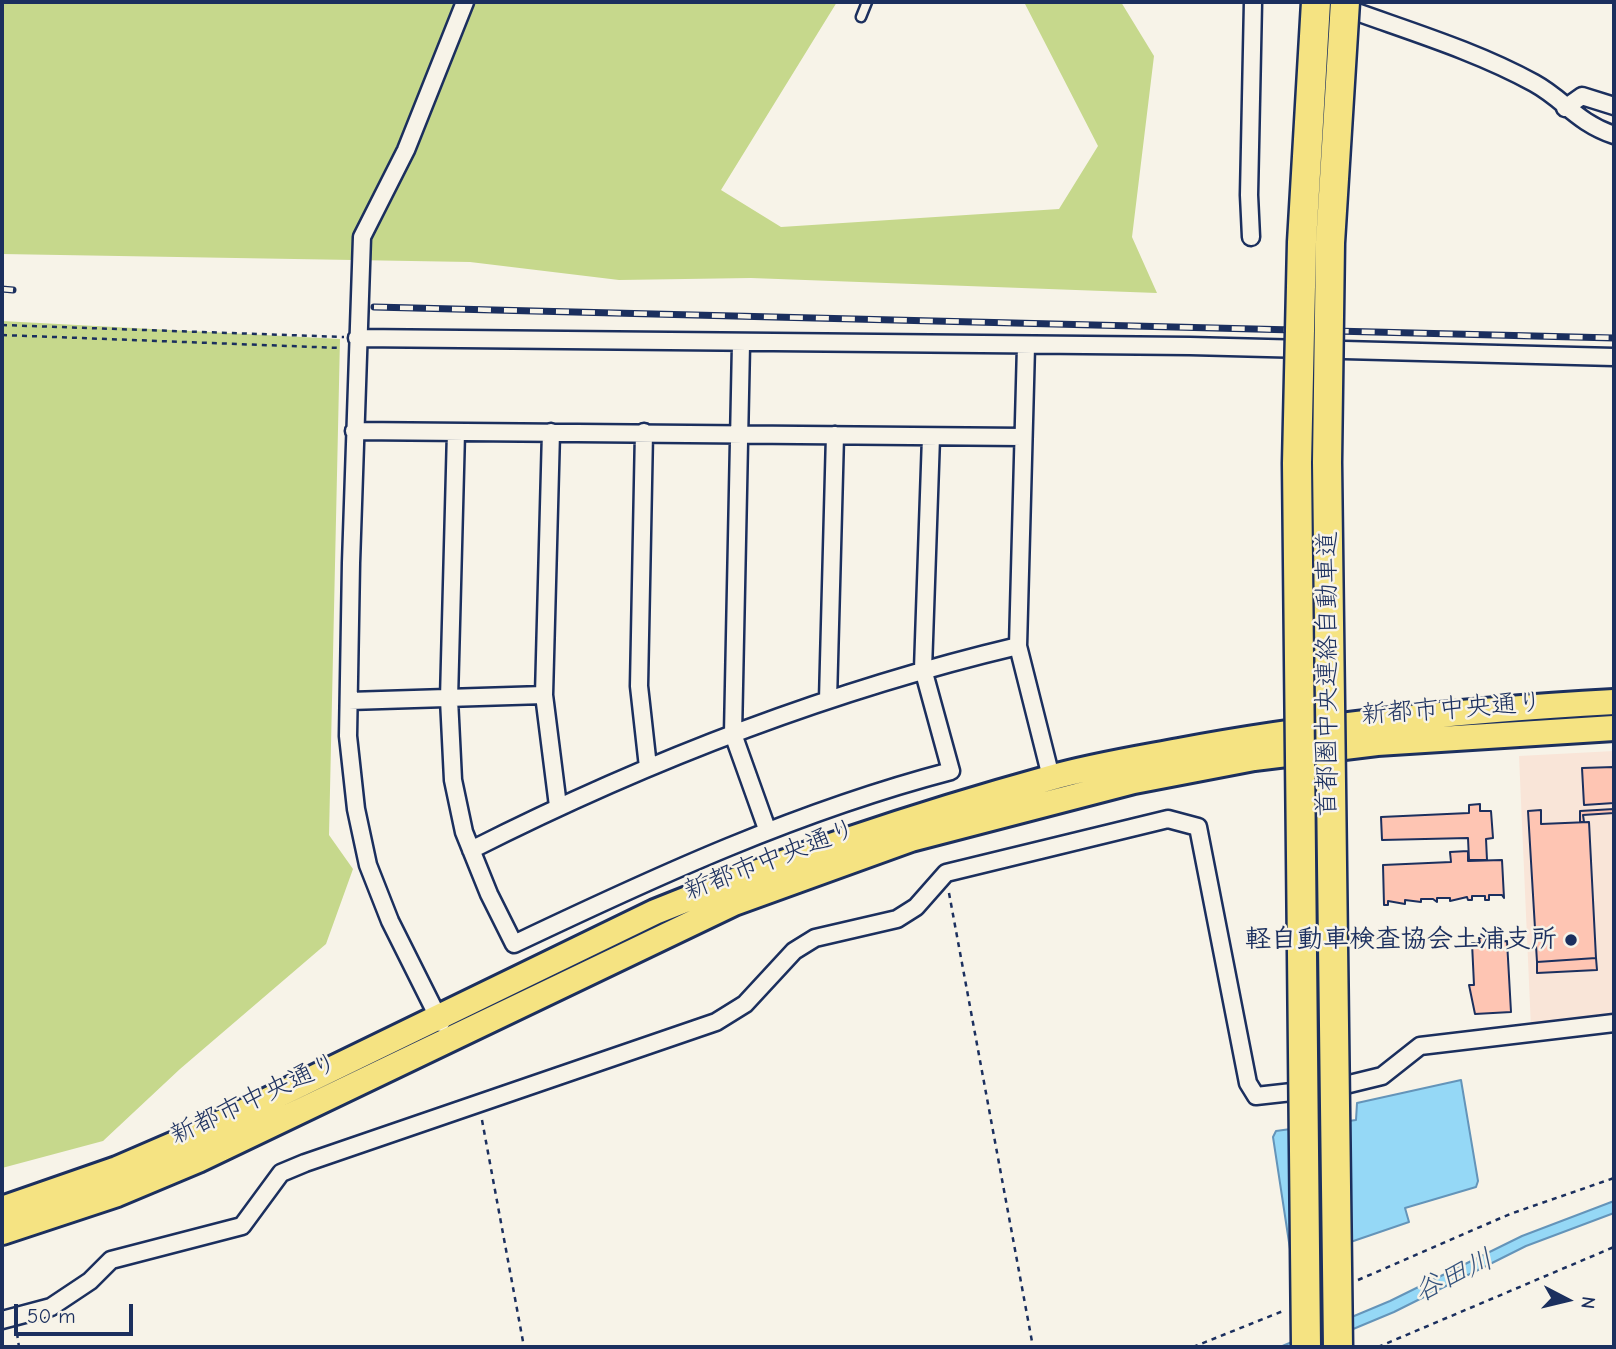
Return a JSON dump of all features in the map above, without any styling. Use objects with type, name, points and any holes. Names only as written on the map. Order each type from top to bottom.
[{"type":"highway","name":"首都圏中央連絡自動車道","points":[[1306,1347],[1297,463],[1301,242],[1316,2]]},
{"type":"highway","name":"首都圏中央連絡自動車道","points":[[1338,1347],[1327,655],[1327,462],[1330,243],[1345,2]]},
{"type":"main road","name":"新都市中央通り","points":[[2,1209],[117,1169],[198,1134],[655,912],[733,880],[908,818],[1051,777],[1247,738],[1380,721],[1614,702]]},
{"type":"main road","name":"新都市中央通り","points":[[2,1232],[117,1194],[198,1160],[734,903],[911,839],[1134,781],[1254,758],[1377,743],[1614,728]]},
{"type":"street","points":[[449,1038],[390,921],[368,865],[355,797],[348,736],[354,430],[362,237],[405,150],[465,2]]},
{"type":"street","points":[[1251,237],[1249,195],[1253,2]]},
{"type":"street","points":[[1329,2],[1498,65],[1538,85],[1591,127],[1614,135]]},
{"type":"street","points":[[1565,108],[1582,96],[1614,106]]},
{"type":"street","points":[[357,343],[1190,346],[1614,357]]},
{"type":"street","points":[[741,344],[733,734],[767,829]]},
{"type":"street","points":[[1026,346],[1018,646],[1051,777]]},
{"type":"street","points":[[354,430],[1023,437]]},
{"type":"street","points":[[456,432],[449,699],[453,779],[471,850],[514,944],[676,867],[767,829],[893,786],[951,771],[923,668],[931,437]]},
{"type":"street","points":[[551,432],[544,695],[558,806]]},
{"type":"street","points":[[644,432],[639,686],[648,767]]},
{"type":"street","points":[[828,700],[835,435]]},
{"type":"street","points":[[471,850],[558,806],[733,734],[923,668],[1018,646]]},
{"type":"street","points":[[349,701],[544,695]]},
{"type":"street","points":[[2,1320],[51,1307],[90,1281],[111,1260],[242,1226],[281,1173],[716,1022],[745,1004],[794,951],[815,938],[897,919],[916,907],[946,873],[1168,819],[1198,827],[1248,1083],[1256,1096],[1337,1087],[1382,1076],[1420,1046],[1614,1023]]},
{"type":"lane","points":[[861,17],[867,2]]},
{"type":"path","points":[[2,325],[357,343]]},
{"type":"path","points":[[2,335],[357,343]]},
{"type":"path","points":[[946,873],[1033,1347]]},
{"type":"path","points":[[479,1103],[524,1347]]},
{"type":"path","points":[[1510,1214],[1614,1178]]},
{"type":"path","points":[[1378,1347],[1614,1247]]},
{"type":"shaded area","name":"軽自動車検査協会土浦支所","points":[[1614,751],[1614,1017],[1531,1028],[1519,756]]},
{"type":"green space","points":[[2,2],[837,2],[721,190],[781,227],[1059,209],[1098,146],[1024,2],[1121,2],[1154,56],[1132,237],[1157,293],[751,278],[619,280],[470,262],[2,254]]},
{"type":"green space","points":[[2,321],[340,339],[329,835],[353,869],[326,944],[180,1069],[103,1141],[2,1168]]},
{"type":"water","points":[[1461,1080],[1478,1181],[1476,1187],[1405,1208],[1409,1222],[1292,1262],[1273,1137],[1276,1131],[1356,1120],[1357,1103]]},
{"type":"water","name":"谷田川","points":[[1614,1201],[1614,1213],[1526,1246],[1394,1312],[1310,1347],[1280,1347],[1390,1301],[1522,1236]]},
{"type":"building","points":[[1614,767],[1614,803],[1584,805],[1582,768]]},
{"type":"building","points":[[1480,804],[1480,811],[1491,811],[1493,838],[1486,839],[1487,860],[1469,860],[1468,838],[1382,840],[1381,817],[1469,813],[1469,805]]},
{"type":"building","points":[[1614,809],[1614,813],[1583,815],[1584,822],[1580,822],[1580,811]]},
{"type":"building","points":[[1541,810],[1541,824],[1589,822],[1596,958],[1537,962],[1528,811]]},
{"type":"building","points":[[1468,851],[1468,861],[1502,860],[1504,898],[1502,895],[1489,895],[1489,900],[1485,900],[1485,896],[1472,896],[1472,900],[1467,897],[1450,901],[1450,898],[1437,898],[1437,902],[1433,899],[1421,899],[1421,902],[1405,900],[1405,904],[1388,901],[1388,905],[1384,905],[1383,865],[1451,862],[1450,852]]},
{"type":"building","points":[[1499,937],[1499,942],[1507,941],[1511,1012],[1475,1014],[1469,985],[1474,985],[1472,943],[1480,943],[1479,938]]},
{"type":"building","points":[[1596,958],[1597,970],[1537,973],[1537,962]]},
{"type":"railway","points":[[2,289],[13,290]]},
{"type":"railway","points":[[374,307],[1614,338]]},
{"type":"place","name":"軽自動車検査協会土浦支所","points":[[1571,940]]}]
